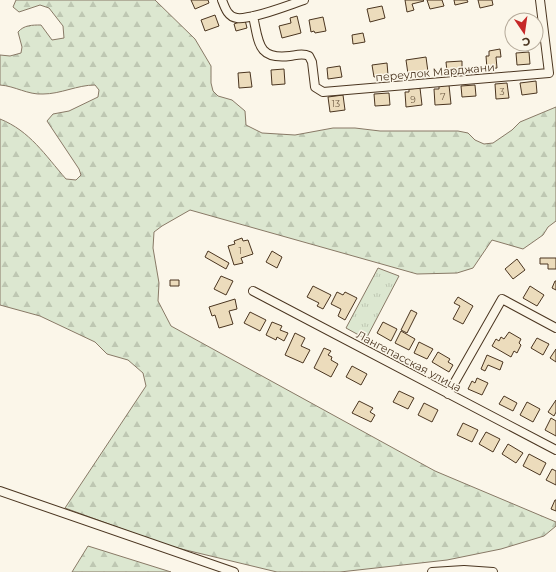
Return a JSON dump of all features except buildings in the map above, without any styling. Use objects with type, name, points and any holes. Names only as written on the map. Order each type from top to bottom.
[{"type":"street","points":[[223,4],[228,14],[237,18],[253,16],[304,0]]},
{"type":"street","name":"переулок Марджани","points":[[253,16],[260,46],[263,51],[272,56],[301,54],[309,56],[312,62],[315,87],[323,92],[549,73],[540,0]]},
{"type":"street","name":"Лангепасская улица","points":[[253,291],[556,450]]},
{"type":"street","points":[[448,394],[502,299],[556,328]]},
{"type":"street","points":[[0,491],[234,572]]},
{"type":"street","points":[[432,572],[464,570],[493,572]]},
{"type":"green space","points":[[16,0],[155,0],[195,39],[211,66],[211,83],[213,91],[218,96],[232,100],[245,111],[246,125],[262,133],[295,135],[333,128],[355,128],[380,131],[458,131],[468,133],[475,140],[484,144],[493,143],[512,130],[520,122],[556,107],[556,221],[548,227],[543,235],[523,249],[492,240],[473,268],[457,273],[417,274],[190,210],[154,232],[153,248],[159,283],[158,301],[171,326],[435,471],[556,522],[556,526],[544,536],[501,549],[447,560],[340,572],[277,572],[169,546],[65,508],[146,386],[143,373],[128,360],[107,354],[95,342],[40,316],[0,305],[0,119],[11,124],[29,137],[66,179],[76,180],[81,175],[79,169],[47,121],[53,114],[69,111],[98,97],[99,90],[95,85],[88,85],[56,93],[37,94],[0,85],[0,55],[10,56],[21,53],[22,47],[18,32],[20,30],[28,26],[41,25],[52,40],[64,38],[63,26],[49,8],[40,5],[19,12],[13,7]]},
{"type":"green space","points":[[378,268],[399,276],[366,339],[346,328]]},
{"type":"green space","points":[[88,546],[171,572],[72,572]]}]
